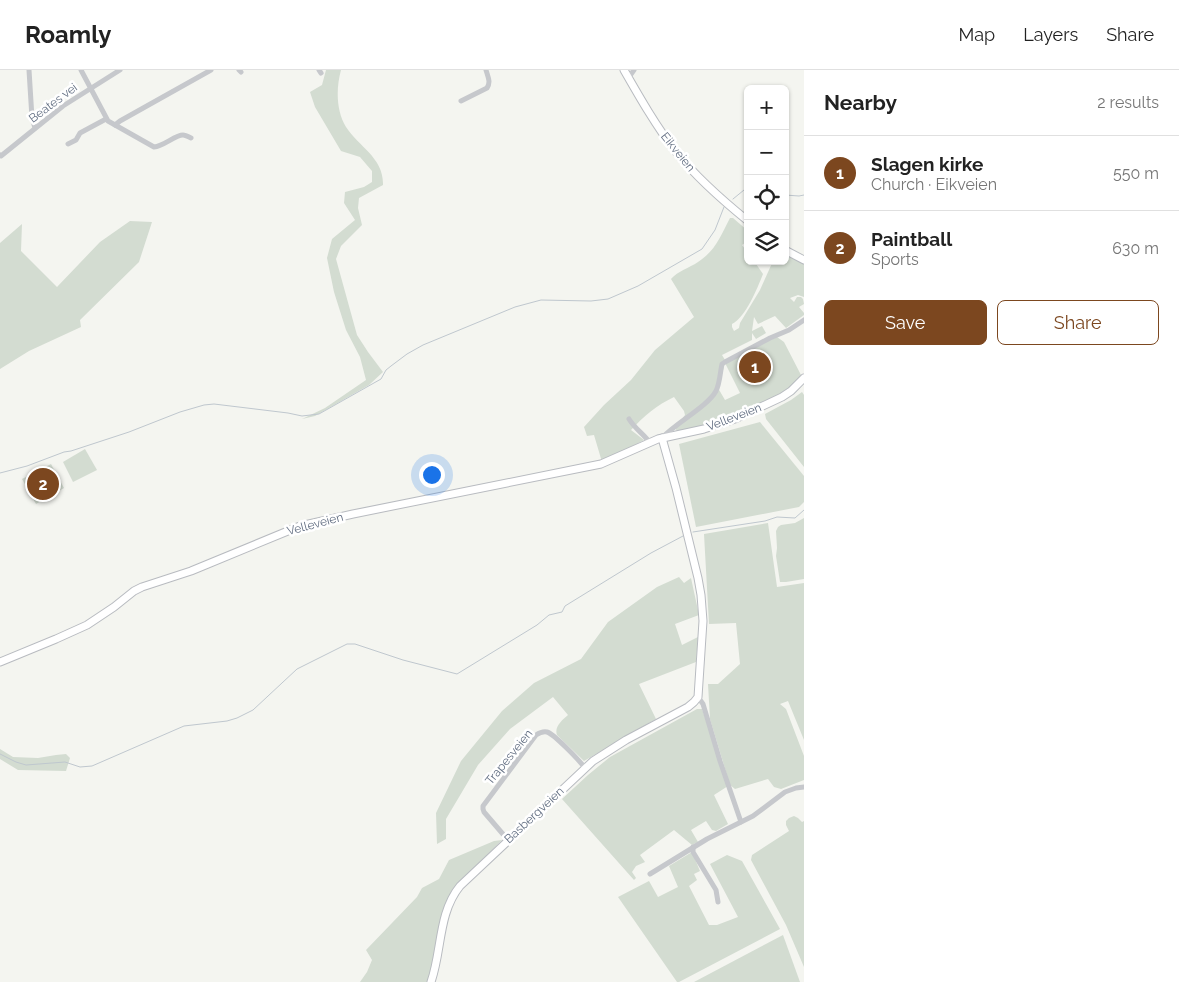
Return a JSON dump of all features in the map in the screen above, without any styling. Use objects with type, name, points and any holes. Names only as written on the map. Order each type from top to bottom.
[{"type":"main road","name":"Eikveien","points":[[624,70],[657,125],[681,158],[715,193],[747,220]]},
{"type":"main road","points":[[789,252],[804,260]]},
{"type":"main road","name":"Velleveien","points":[[0,662],[87,625],[142,587],[191,571],[300,526],[593,466],[662,438],[704,429],[735,419],[772,402],[802,383]]},
{"type":"main road","points":[[662,438],[678,496],[701,595],[703,621],[698,697]]},
{"type":"main road","name":"Basbergveien","points":[[431,982],[446,912],[453,896],[463,883],[584,768],[610,749],[688,707],[698,697]]},
{"type":"street","points":[[29,70],[32,118],[35,128]]},
{"type":"street","points":[[81,70],[106,120],[154,147],[162,146],[180,136],[191,138]]},
{"type":"street","name":"Beates vei","points":[[0,156],[63,106],[120,70]]},
{"type":"street","points":[[115,125],[212,70]]},
{"type":"street","points":[[461,101],[487,88],[489,79],[486,70]]},
{"type":"street","points":[[629,78],[634,70]]},
{"type":"street","points":[[68,144],[76,140],[80,132],[106,120]]},
{"type":"street","name":"Velleveien","points":[[662,438],[713,396],[723,363],[789,330],[804,320]]},
{"type":"street","points":[[629,419],[635,429],[650,442]]},
{"type":"street","points":[[698,697],[703,704],[741,822]]},
{"type":"street","name":"Trapesveien","points":[[508,840],[484,812],[483,806],[536,735],[544,732],[552,734],[584,768]]},
{"type":"street","points":[[650,874],[693,847],[753,816],[785,792],[804,787]]},
{"type":"street","points":[[693,847],[693,852],[716,890],[718,902]]},
{"type":"shaded area","points":[[326,70],[341,70],[338,84],[340,114],[351,134],[375,160],[382,176],[383,185],[359,198],[358,208],[362,225],[341,246],[336,259],[357,335],[383,372],[369,385],[315,416],[302,419],[325,408],[366,380],[360,357],[346,330],[334,292],[327,258],[332,239],[355,220],[344,203],[345,192],[364,187],[372,182],[372,171],[360,157],[341,151],[315,107],[310,92],[322,85]]},
{"type":"shaded area","points":[[730,218],[733,218],[744,228],[744,244],[742,245],[744,248],[744,265],[757,265],[763,274],[746,309],[732,324],[734,331],[739,328],[771,265],[789,265],[789,256],[804,263],[804,297],[798,295],[790,298],[794,302],[797,297],[803,299],[804,304],[799,307],[804,315],[786,328],[775,316],[758,324],[754,317],[752,331],[762,326],[766,333],[756,339],[752,333],[752,340],[722,355],[725,360],[777,337],[784,342],[801,375],[792,386],[778,397],[707,425],[677,431],[675,428],[685,415],[674,397],[651,411],[631,430],[644,440],[602,462],[594,435],[587,436],[584,427],[631,380],[655,350],[694,317],[671,279],[698,262],[717,243]],"holes":[[[725,363],[740,393],[725,400],[718,388]]]},
{"type":"shaded area","points":[[130,221],[152,222],[139,262],[80,320],[81,327],[29,351],[0,369],[0,243],[22,224],[21,251],[57,287],[100,242]]},
{"type":"shaded area","points":[[802,392],[804,395],[804,467],[766,419],[765,414]]},
{"type":"shaded area","points":[[760,422],[804,476],[804,502],[799,507],[696,527],[679,444]]},
{"type":"shaded area","points":[[85,449],[97,470],[73,482],[63,462]]},
{"type":"shaded area","points":[[51,464],[64,488],[36,504],[22,479]]},
{"type":"shaded area","points":[[804,518],[804,579],[780,582],[776,556],[776,531],[781,525],[795,523]]},
{"type":"shaded area","points":[[768,523],[777,587],[804,583],[804,740],[788,701],[780,704],[786,709],[804,756],[804,780],[781,789],[774,787],[768,779],[735,789],[730,785],[710,719],[708,684],[718,684],[740,664],[736,623],[709,624],[704,534]]},
{"type":"shaded area","points":[[679,577],[684,583],[691,578],[699,615],[675,624],[682,645],[698,637],[696,662],[639,684],[656,719],[584,761],[557,735],[558,726],[568,715],[553,697],[510,729],[478,765],[446,819],[446,839],[437,844],[436,813],[461,761],[502,711],[534,683],[581,659],[608,622],[657,587]]},
{"type":"shaded area","points":[[697,709],[702,709],[728,786],[714,795],[728,824],[716,831],[712,830],[706,821],[691,830],[698,842],[692,845],[674,830],[640,855],[645,862],[636,866],[632,872],[636,878],[634,880],[562,799],[610,757]]},
{"type":"shaded area","points":[[0,749],[13,757],[38,758],[66,754],[70,758],[66,771],[18,770],[0,759]]},
{"type":"shaded area","points":[[794,816],[802,822],[804,821],[804,967],[786,925],[751,860],[752,855],[789,831],[786,821]]},
{"type":"shaded area","points":[[502,840],[452,890],[443,913],[432,971],[427,982],[360,982],[372,960],[366,950],[417,897],[422,888],[439,879],[449,860],[494,841]]},
{"type":"shaded area","points":[[692,852],[700,871],[694,874],[697,880],[689,886],[709,925],[717,925],[738,917],[710,864],[727,855],[742,861],[780,929],[677,982],[618,897],[649,881],[658,897],[678,887],[669,866]]},
{"type":"shaded area","points":[[783,935],[800,982],[694,982]]},
{"type":"waterway","points":[[733,199],[744,190]]},
{"type":"waterway","points":[[789,195],[804,195]]},
{"type":"waterway","points":[[0,473],[27,466],[204,405],[214,404],[302,416],[319,414],[381,379],[386,370],[407,354],[423,345],[515,307],[541,300],[591,301],[608,299],[638,286],[702,249],[715,230],[724,207]]},
{"type":"waterway","points":[[693,532],[765,521],[777,517],[795,518],[804,510]]},
{"type":"waterway","points":[[0,754],[26,765],[65,762],[80,767],[92,766],[184,726],[237,718],[253,710],[297,669],[347,644],[355,644],[403,660],[457,674],[537,625],[549,615],[562,612],[565,606],[651,553],[683,536]]},
{"type":"place","name":"Slagen kirke","points":[[755,367]]},
{"type":"place","name":"Paintball","points":[[43,484]]}]
